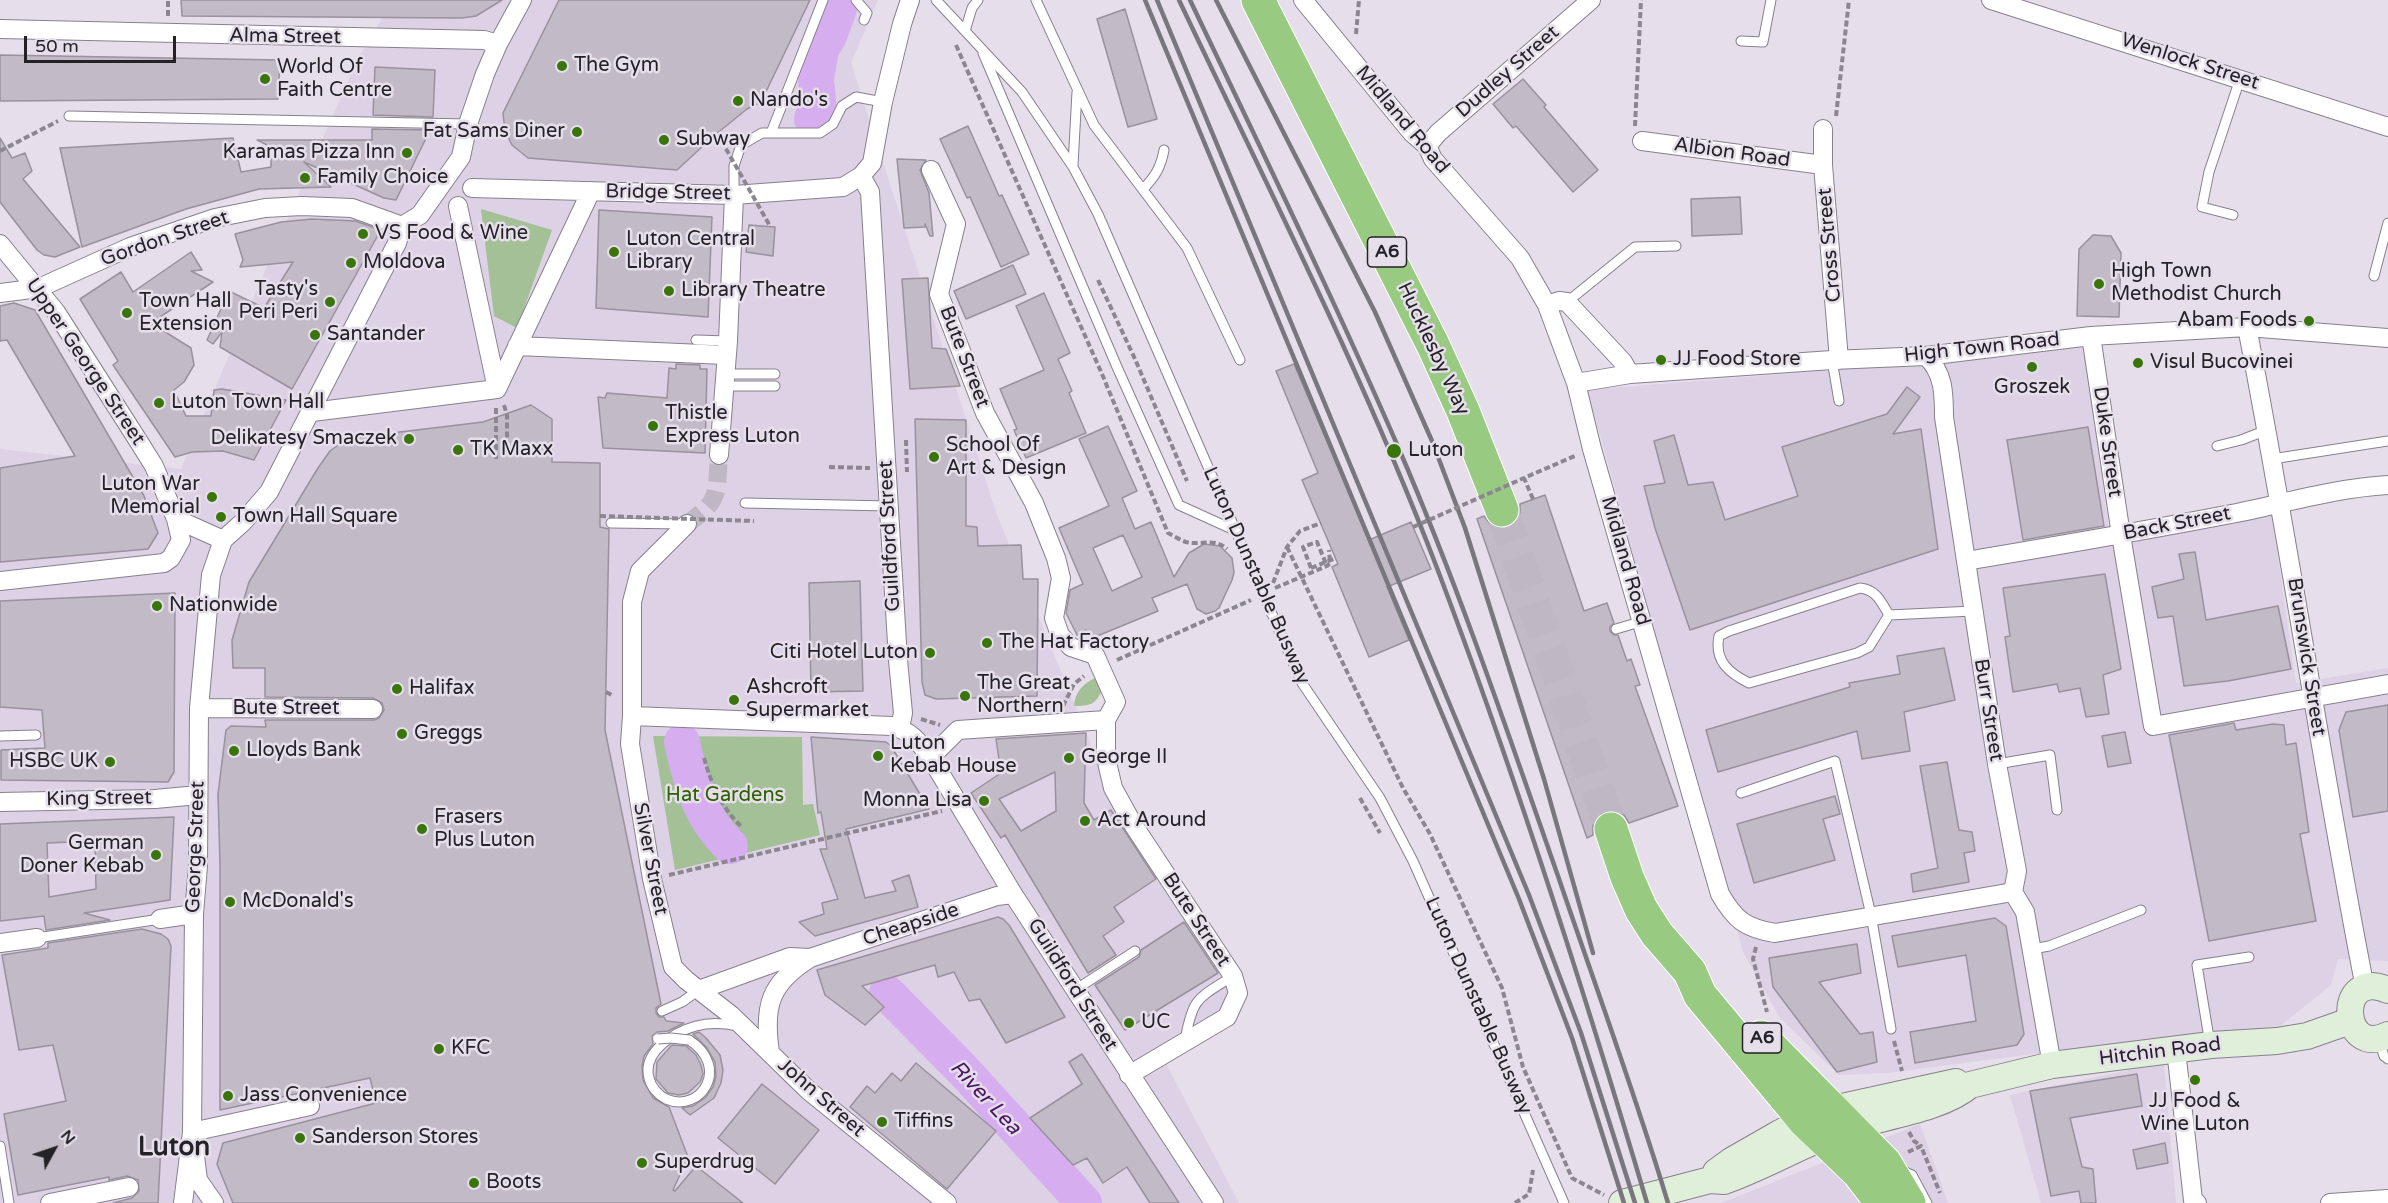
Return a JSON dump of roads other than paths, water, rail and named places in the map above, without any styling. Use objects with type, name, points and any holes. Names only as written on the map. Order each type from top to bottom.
[{"type":"highway","name":"Hucklesby Way","points":[[1258,0],[1433,345],[1463,411],[1502,510]]},
{"type":"highway","name":"A6","points":[[1611,829],[1627,877],[1641,909],[1657,934],[1690,972],[1714,984],[1794,1072],[1858,1172],[1882,1203]]},
{"type":"highway","name":"A6","points":[[1827,1124],[1886,1163],[1909,1203]]},
{"type":"street","points":[[176,519],[223,540],[243,522],[269,492],[397,243],[402,226],[420,215],[461,157],[468,124],[498,44],[522,0]]},
{"type":"street","points":[[861,176],[872,164],[883,102],[910,0]]},
{"type":"street","name":"Midland Road","points":[[1303,0],[1412,133],[1427,146],[1433,159],[1520,258],[1547,305],[1576,383],[1592,449],[1720,894],[1730,911],[1742,923],[1775,933],[1871,915]]},
{"type":"street","name":"Dudley Street","points":[[1427,146],[1438,133],[1591,0]]},
{"type":"street","name":"Wenlock Street","points":[[1990,0],[2388,127]]},
{"type":"street","name":"Alma Street","points":[[0,29],[484,40],[498,44]]},
{"type":"street","name":"Cross Street","points":[[1823,129],[1823,165],[1836,360]]},
{"type":"street","name":"Albion Road","points":[[1642,141],[1823,165]]},
{"type":"street","name":"Bute Street","points":[[931,170],[956,224],[939,294],[985,413],[1035,503],[1056,558],[1061,578],[1054,618],[1060,635],[1071,646],[1095,655],[1116,702],[1106,720],[1106,758],[1113,788],[1134,826],[1233,976],[1238,993],[1227,1017],[1129,1075]]},
{"type":"street","name":"Bridge Street","points":[[472,188],[734,195],[843,187],[861,176]]},
{"type":"street","name":"Guildford Street","points":[[861,176],[870,192],[903,713],[900,728],[919,742],[929,755],[1013,894],[1214,1203]]},
{"type":"street","points":[[497,389],[591,191]]},
{"type":"street","points":[[719,455],[727,348],[734,195]]},
{"type":"street","name":"Gordon Street","points":[[0,293],[39,288],[130,246],[215,218],[265,208],[302,206],[352,208],[402,226]]},
{"type":"street","points":[[458,206],[497,389]]},
{"type":"street","name":"Upper George Street","points":[[0,244],[39,288],[144,450],[176,519],[182,540],[171,558],[164,563],[0,581]]},
{"type":"street","points":[[1547,305],[1567,302],[1623,362],[1630,374]]},
{"type":"street","name":"High Town Road","points":[[1576,383],[1630,374],[1926,356],[2091,336],[2247,327],[2388,338]]},
{"type":"street","name":"Brunswick Street","points":[[2247,327],[2281,504],[2312,699],[2377,989]]},
{"type":"street","name":"Duke Street","points":[[2091,336],[2153,726],[2312,699]]},
{"type":"street","points":[[518,346],[727,348]]},
{"type":"street","name":"Burr Street","points":[[1926,356],[1940,372],[1944,417],[1973,611],[1997,764],[2017,871],[2013,892]]},
{"type":"street","points":[[312,412],[497,389]]},
{"type":"street","name":"Back Street","points":[[1966,561],[2121,535],[2334,492],[2388,486]]},
{"type":"street","name":"Silver Street","points":[[687,524],[648,562],[636,581],[632,602],[630,744],[652,879],[673,967],[699,990]]},
{"type":"street","name":"George Street","points":[[214,1203],[198,1180],[192,1132],[194,914],[198,866],[199,708],[211,575],[223,540]]},
{"type":"street","points":[[2312,699],[2388,684]]},
{"type":"street","name":"Bute Street","points":[[199,708],[373,709]]},
{"type":"street","points":[[632,716],[900,728]]},
{"type":"street","points":[[929,755],[958,730],[1106,720]]},
{"type":"street","name":"King Street","points":[[0,801],[155,799],[198,795]]},
{"type":"street","points":[[1871,915],[2013,892],[2025,912],[2052,1065]]},
{"type":"street","name":"Cheapside","points":[[810,958],[997,896],[1013,894]]},
{"type":"street","points":[[160,919],[194,914]]},
{"type":"street","points":[[0,943],[37,938]]},
{"type":"street","points":[[699,990],[790,957],[810,958]]},
{"type":"street","points":[[770,1052],[768,1005],[775,991],[791,970],[810,958]]},
{"type":"street","points":[[2377,989],[2354,997],[2349,1009],[2350,1021],[2355,1030],[2362,1035],[2385,1044]]},
{"type":"street","name":"John Street","points":[[699,990],[746,1028],[809,1091],[947,1203]]},
{"type":"street","name":"Hitchin Road","points":[[1827,1124],[1908,1091],[1948,1082],[1970,1085],[2052,1065],[2211,1046],[2277,1041],[2307,1036],[2350,1021]]},
{"type":"street","points":[[2176,1050],[2193,1200],[2197,1203]]},
{"type":"street","name":"Hitchin Road","points":[[1827,1124],[1913,1111],[1961,1093],[1970,1085]]},
{"type":"street","points":[[183,1203],[192,1132],[310,1106]]},
{"type":"street","points":[[1615,1200],[1710,1180],[1724,1181],[1736,1177],[1827,1124]]},
{"type":"street","points":[[61,1202],[129,1187]]},
{"type":"street","points":[[2330,1203],[2388,1198]]},
{"type":"lane","points":[[771,133],[823,0]]},
{"type":"lane","points":[[856,0],[867,13],[864,20]]},
{"type":"lane","name":"Luton Dunstable Busway","points":[[936,0],[1022,92],[1073,166],[1098,214],[1302,683],[1380,798],[1413,861],[1564,1203]]},
{"type":"lane","points":[[965,30],[972,8],[978,0]]},
{"type":"lane","points":[[1036,0],[1094,124],[1186,248],[1240,360]]},
{"type":"lane","points":[[1741,41],[1763,42],[1771,0]]},
{"type":"lane","points":[[981,47],[1117,367],[1179,505],[1234,530]]},
{"type":"lane","points":[[2234,214],[2202,207],[2209,172],[2240,79]]},
{"type":"lane","points":[[1073,166],[1078,90]]},
{"type":"lane","points":[[734,195],[734,166],[741,145],[762,133],[820,133],[833,123],[842,106],[856,98],[883,102]]},
{"type":"lane","points":[[69,116],[468,124]]},
{"type":"lane","points":[[1143,189],[1153,179],[1161,164],[1164,150]]},
{"type":"lane","points":[[2374,276],[2388,223]]},
{"type":"lane","points":[[1567,302],[1635,247],[1677,246]]},
{"type":"lane","points":[[696,340],[727,348]]},
{"type":"lane","points":[[1836,360],[1839,401]]},
{"type":"lane","points":[[724,380],[775,375]]},
{"type":"lane","points":[[724,380],[775,386]]},
{"type":"lane","points":[[2217,446],[2266,430]]},
{"type":"lane","points":[[2272,459],[2388,441]]},
{"type":"lane","points":[[744,503],[889,514]]},
{"type":"lane","points":[[611,523],[687,524]]},
{"type":"lane","points":[[1860,588],[1870,589],[1877,594],[1889,615],[1869,647],[1857,653],[1749,683],[1731,674],[1723,663],[1717,645],[1719,636],[1729,632],[1860,588]]},
{"type":"lane","points":[[1889,615],[1973,611]]},
{"type":"lane","points":[[1616,629],[1642,621]]},
{"type":"lane","points":[[0,736],[36,735]]},
{"type":"lane","points":[[1997,764],[2050,755],[2057,810]]},
{"type":"lane","points":[[1741,793],[1835,761],[1871,915],[1891,1029]]},
{"type":"lane","points":[[2032,949],[2049,946],[2141,910]]},
{"type":"lane","points":[[37,938],[160,919]]},
{"type":"lane","points":[[1075,990],[1135,951]]},
{"type":"lane","points":[[2211,1046],[2197,965],[2249,957]]},
{"type":"lane","points":[[1185,1043],[1190,1013],[1195,1002],[1233,976]]},
{"type":"lane","points":[[662,1011],[682,1002],[699,990]]},
{"type":"lane","points":[[658,1039],[671,1038],[689,1040],[708,1058],[709,1078],[706,1087],[690,1100],[681,1102],[662,1097],[649,1081],[647,1071],[655,1050],[681,1032],[696,1026],[724,1023],[746,1028]]},
{"type":"lane","points":[[0,1146],[9,1203]]},
{"type":"lane","points":[[1886,1163],[1912,1175],[1927,1203]]},
{"type":"waterway","name":"River Lea","points":[[812,119],[818,103],[816,79],[821,49],[829,36],[842,0]]},
{"type":"waterway","name":"River Lea","points":[[682,742],[698,798],[711,823],[730,846]]},
{"type":"waterway","name":"River Lea","points":[[887,993],[963,1070],[1084,1203]]},
{"type":"tunnel","points":[[687,524],[698,516],[715,496],[719,455]]},
{"type":"tunnel","points":[[1502,510],[1611,829]]},
{"type":"railway","points":[[1145,0],[1519,899],[1572,1038],[1624,1203]]},
{"type":"railway","points":[[1157,0],[1529,895],[1581,1033],[1635,1203]]},
{"type":"railway","points":[[1179,0],[1346,353],[1437,568],[1548,884],[1647,1203]]},
{"type":"railway","points":[[1190,0],[1296,223],[1421,501],[1482,661],[1558,876],[1668,1203]]},
{"type":"railway","points":[[1216,0],[1375,312],[1432,441],[1465,528],[1544,779],[1593,953]]},
{"type":"place","name":"The Gym","points":[[562,66]]},
{"type":"place","name":"World Of Faith Centre","points":[[265,79]]},
{"type":"place","name":"Nando's","points":[[738,101]]},
{"type":"place","name":"Fat Sams Diner","points":[[577,132]]},
{"type":"place","name":"Subway","points":[[664,140]]},
{"type":"place","name":"Karamas Pizza Inn","points":[[407,153]]},
{"type":"place","name":"Family Choice","points":[[305,178]]},
{"type":"place","name":"VS Food & Wine","points":[[363,234]]},
{"type":"place","name":"Luton Central Library","points":[[614,252]]},
{"type":"place","name":"Moldova","points":[[351,263]]},
{"type":"place","name":"High Town Methodist Church","points":[[2099,284]]},
{"type":"place","name":"Library Theatre","points":[[669,291]]},
{"type":"place","name":"Tasty's Peri Peri","points":[[330,302]]},
{"type":"place","name":"Town Hall Extension","points":[[127,313]]},
{"type":"place","name":"Abam Foods","points":[[2309,321]]},
{"type":"place","name":"Santander","points":[[315,335]]},
{"type":"place","name":"JJ Food Store","points":[[1661,360]]},
{"type":"place","name":"Visul Bucovinei","points":[[2138,363]]},
{"type":"place","name":"Groszek","points":[[2032,367]]},
{"type":"place","name":"Luton Town Hall","points":[[159,403]]},
{"type":"place","name":"Thistle Express Luton","points":[[653,426]]},
{"type":"place","name":"Delikatesy Smaczek","points":[[409,439]]},
{"type":"place","name":"TK Maxx","points":[[458,450]]},
{"type":"place","name":"Luton","points":[[1394,451]]},
{"type":"place","name":"School Of Art & Design","points":[[934,457]]},
{"type":"place","name":"Luton War Memorial","points":[[212,497]]},
{"type":"place","name":"Town Hall Square","points":[[221,517]]},
{"type":"place","name":"Nationwide","points":[[157,606]]},
{"type":"place","name":"The Hat Factory","points":[[987,643]]},
{"type":"place","name":"Citi Hotel Luton","points":[[930,653]]},
{"type":"place","name":"Halifax","points":[[397,689]]},
{"type":"place","name":"The Great Northern","points":[[965,696]]},
{"type":"place","name":"Ashcroft Supermarket","points":[[734,700]]},
{"type":"place","name":"Greggs","points":[[402,734]]},
{"type":"place","name":"Lloyds Bank","points":[[234,751]]},
{"type":"place","name":"Luton Kebab House","points":[[878,756]]},
{"type":"place","name":"George II","points":[[1069,758]]},
{"type":"place","name":"HSBC UK","points":[[110,762]]},
{"type":"place","name":"Monna Lisa","points":[[984,801]]},
{"type":"place","name":"Act Around","points":[[1085,821]]},
{"type":"place","name":"Frasers Plus Luton","points":[[422,829]]},
{"type":"place","name":"German Doner Kebab","points":[[156,855]]},
{"type":"place","name":"McDonald's","points":[[230,902]]},
{"type":"place","name":"UC","points":[[1129,1023]]},
{"type":"place","name":"KFC","points":[[439,1049]]},
{"type":"place","name":"JJ Food & Wine Luton","points":[[2195,1080]]},
{"type":"place","name":"Jass Convenience","points":[[228,1096]]},
{"type":"place","name":"Tiffins","points":[[882,1122]]},
{"type":"place","name":"Sanderson Stores","points":[[300,1138]]},
{"type":"place","name":"Superdrug","points":[[642,1163]]},
{"type":"place","name":"Boots","points":[[474,1183]]},
{"type":"district","name":"Luton","points":[[174,1148]]},
{"type":"park label","name":"Hat Gardens","points":[[725,796]]}]
